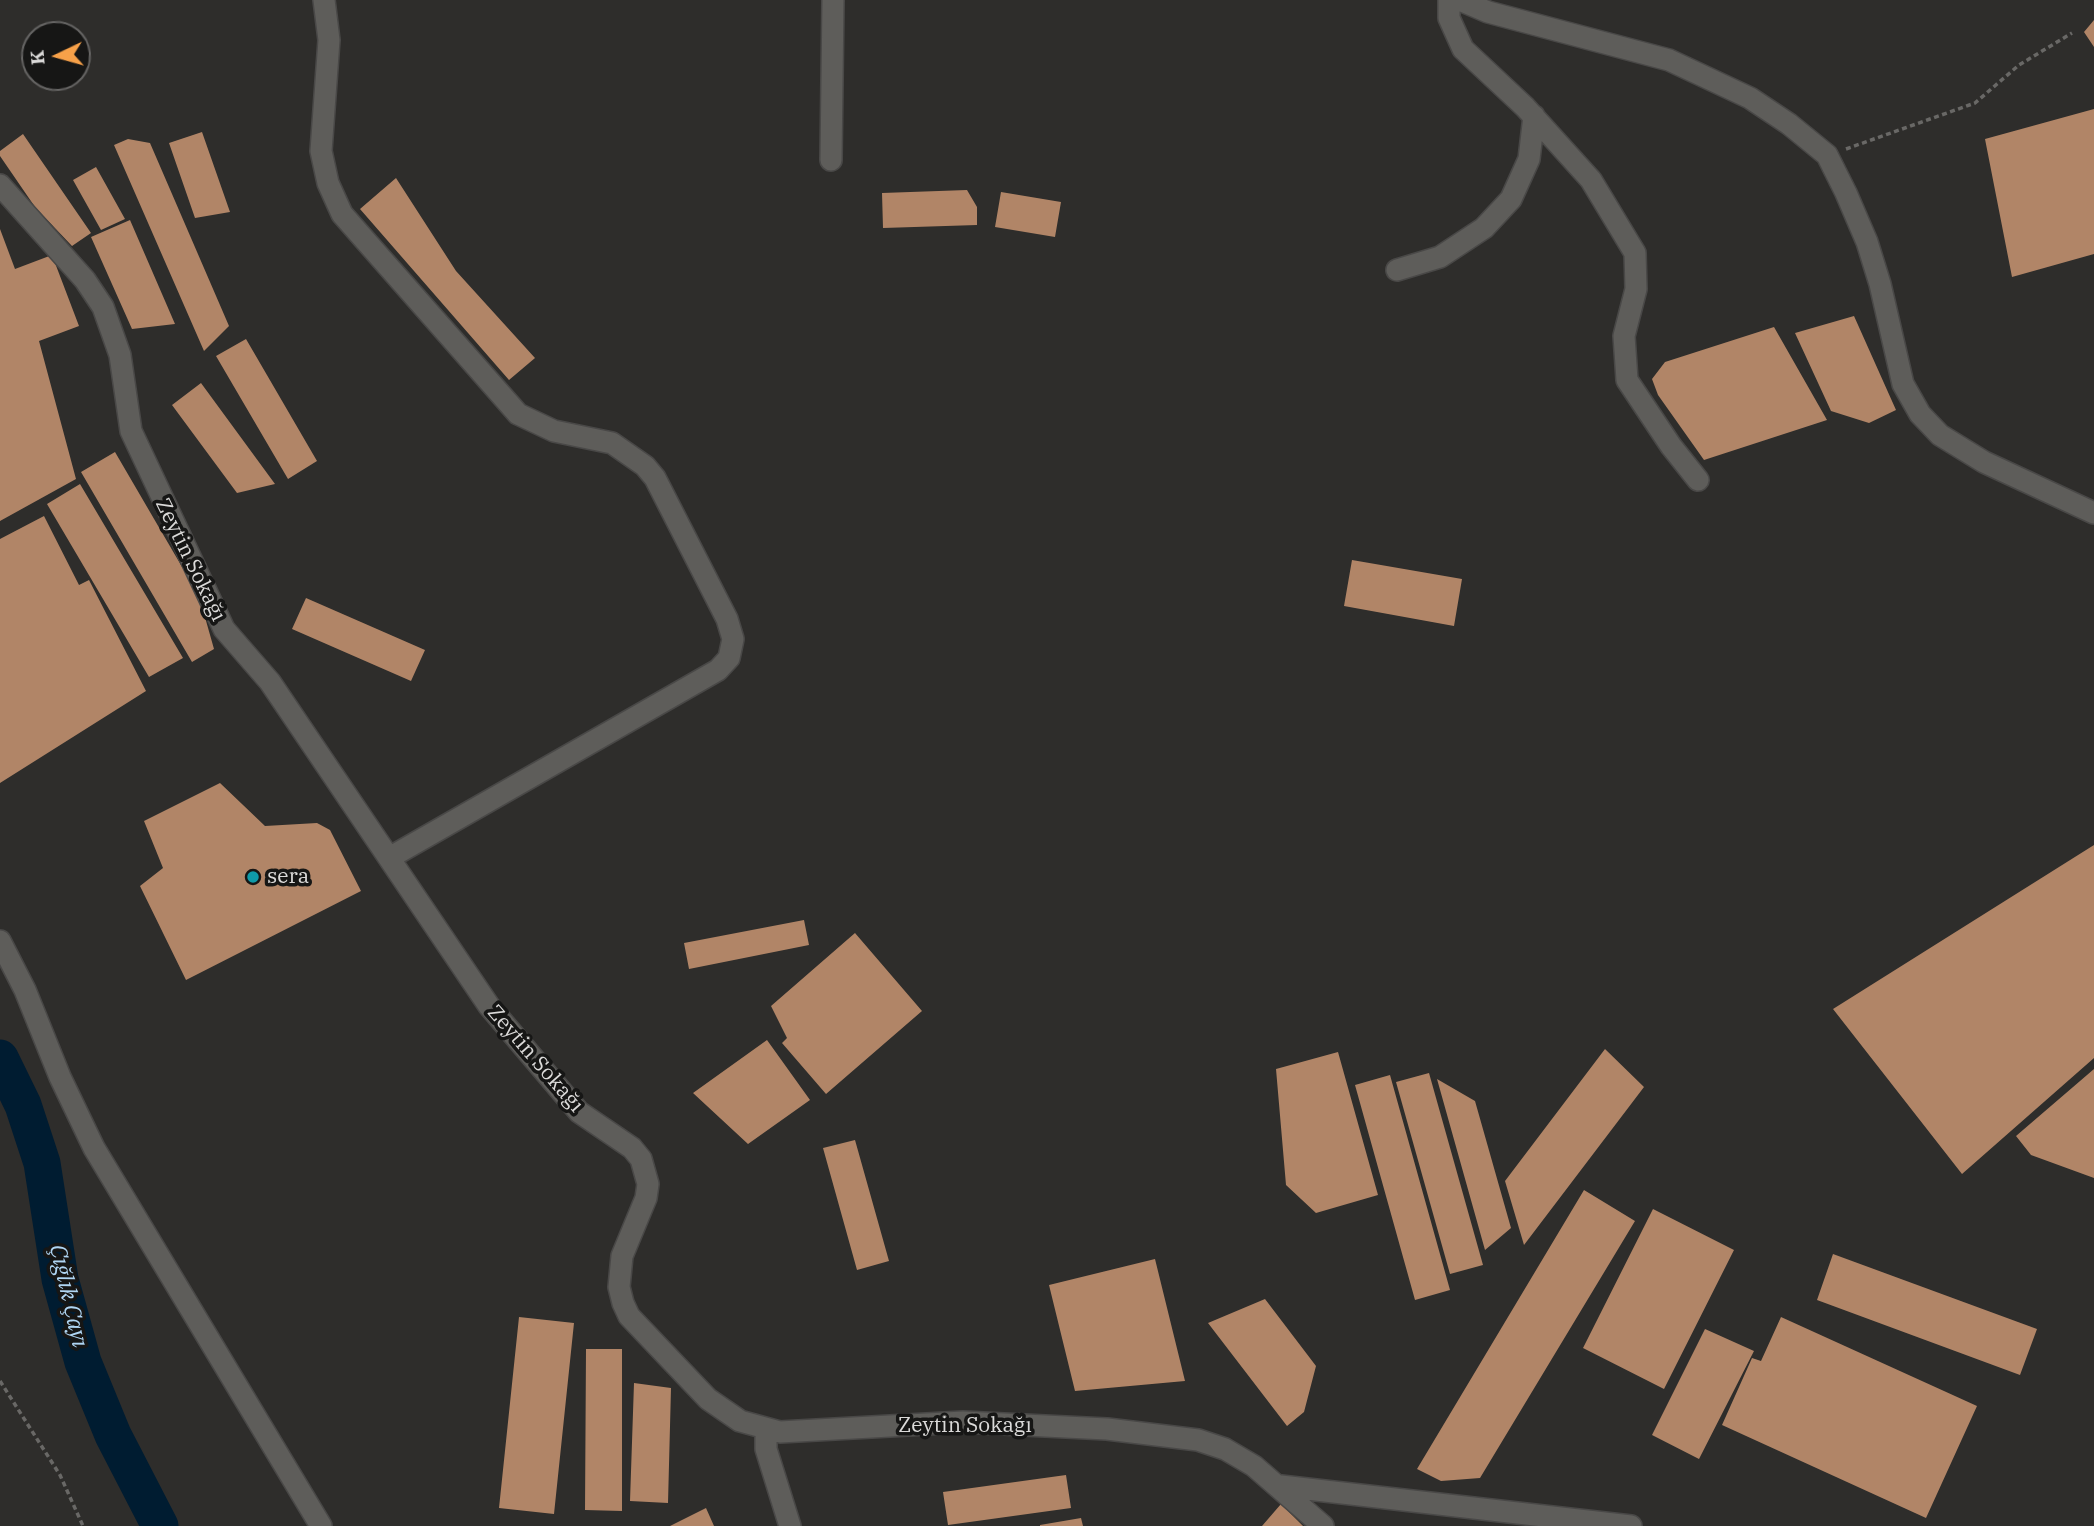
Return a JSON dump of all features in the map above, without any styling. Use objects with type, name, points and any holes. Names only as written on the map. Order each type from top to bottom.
[{"type":"street","points":[[324,0],[329,40],[321,151],[328,183],[342,214],[518,414],[554,431],[612,443],[645,466],[655,478],[721,607],[733,639],[729,658],[718,670],[389,858]]},
{"type":"street","points":[[831,160],[833,0]]},
{"type":"street","points":[[1449,0],[1450,18],[1464,49],[1534,117],[1591,180],[1635,253],[1636,289],[1624,336],[1627,380],[1698,480]]},
{"type":"street","points":[[1460,0],[1488,12],[1669,60],[1711,78],[1789,124],[1827,155],[1867,242],[1880,284],[1903,384],[1920,414],[1940,435],[1984,462],[2094,513]]},
{"type":"street","points":[[1397,270],[1440,257],[1483,228],[1511,199],[1529,159],[1534,117]]},
{"type":"street","name":"Zeytin Sokağı","points":[[0,185],[85,279],[103,307],[120,355],[131,431],[224,629],[270,682],[498,1017],[579,1112],[632,1148],[641,1158],[647,1177],[646,1198],[619,1270],[619,1287],[629,1316],[708,1399],[740,1421],[766,1430],[797,1433],[963,1422],[1107,1429],[1198,1440],[1225,1449],[1281,1486],[1323,1526]]},
{"type":"street","points":[[0,941],[25,990],[60,1077],[94,1148],[321,1526]]},
{"type":"street","points":[[766,1430],[766,1449],[790,1526]]},
{"type":"street","points":[[1281,1486],[1631,1526]]},
{"type":"path","points":[[1827,155],[1975,103],[2019,65],[2072,33]]},
{"type":"path","points":[[0,1381],[60,1475],[83,1526]]},
{"type":"building","points":[[2094,20],[2094,47],[2084,32]]},
{"type":"building","points":[[2094,109],[2094,254],[2012,277],[1985,139]]},
{"type":"building","points":[[202,132],[230,212],[195,218],[169,143]]},
{"type":"building","points":[[23,134],[91,233],[72,246],[35,207],[0,156],[0,151]]},
{"type":"building","points":[[128,139],[150,143],[229,326],[204,351],[114,145]]},
{"type":"building","points":[[96,167],[125,219],[101,230],[73,180]]},
{"type":"building","points":[[396,178],[456,271],[535,358],[509,380],[360,209]]},
{"type":"building","points":[[967,190],[977,207],[977,225],[883,228],[882,193]]},
{"type":"building","points":[[1001,192],[1061,202],[1055,237],[995,227]]},
{"type":"building","points":[[130,220],[175,324],[132,329],[91,237]]},
{"type":"building","points":[[0,229],[15,269],[52,255],[79,326],[39,341],[76,479],[0,521]]},
{"type":"building","points":[[1854,316],[1896,410],[1869,423],[1831,411],[1795,333]]},
{"type":"building","points":[[1774,327],[1827,420],[1704,460],[1658,395],[1652,379],[1665,362]]},
{"type":"building","points":[[246,339],[317,461],[288,479],[216,356]]},
{"type":"building","points":[[201,383],[275,484],[237,493],[172,405]]},
{"type":"building","points":[[115,452],[199,596],[214,649],[192,662],[81,472]]},
{"type":"building","points":[[80,484],[183,658],[149,677],[47,504]]},
{"type":"building","points":[[44,516],[79,585],[89,580],[146,691],[0,783],[0,539]]},
{"type":"building","points":[[1352,560],[1462,579],[1454,626],[1344,606]]},
{"type":"building","points":[[306,598],[425,650],[411,681],[292,629]]},
{"type":"building","name":"sera","points":[[220,783],[265,826],[317,823],[330,830],[361,891],[186,980],[140,886],[163,868],[144,821]]},
{"type":"building","points":[[2094,845],[2094,1058],[1962,1174],[1833,1009]]},
{"type":"building","points":[[804,920],[809,945],[689,969],[684,943]]},
{"type":"building","points":[[855,933],[922,1011],[826,1094],[782,1043],[787,1038],[771,1006]]},
{"type":"building","points":[[767,1040],[810,1100],[748,1144],[693,1093]]},
{"type":"building","points":[[1605,1049],[1644,1087],[1524,1245],[1505,1181]]},
{"type":"building","points":[[1338,1052],[1378,1195],[1316,1213],[1286,1185],[1276,1069]]},
{"type":"building","points":[[2094,1069],[2094,1178],[2031,1155],[2016,1136]]},
{"type":"building","points":[[1429,1073],[1483,1265],[1450,1274],[1396,1082]]},
{"type":"building","points":[[1390,1075],[1450,1290],[1415,1300],[1355,1085]]},
{"type":"building","points":[[1437,1079],[1475,1101],[1511,1228],[1485,1250]]},
{"type":"building","points":[[855,1140],[889,1261],[857,1270],[823,1148]]},
{"type":"building","points":[[1584,1190],[1635,1221],[1480,1478],[1441,1481],[1417,1469]]},
{"type":"building","points":[[1653,1209],[1734,1250],[1664,1389],[1583,1348]]},
{"type":"building","points":[[1833,1254],[2037,1329],[2020,1375],[1817,1300]]},
{"type":"building","points":[[1155,1259],[1185,1381],[1075,1391],[1049,1285]]},
{"type":"building","points":[[1265,1299],[1316,1366],[1304,1412],[1287,1426],[1208,1323]]},
{"type":"building","points":[[519,1317],[574,1323],[554,1514],[499,1508]]},
{"type":"building","points":[[1781,1317],[1977,1406],[1926,1518],[1722,1425],[1752,1358],[1761,1361]]},
{"type":"building","points":[[1705,1329],[1754,1351],[1699,1459],[1652,1435]]},
{"type":"building","points":[[586,1349],[622,1349],[622,1511],[585,1510]]},
{"type":"building","points":[[634,1383],[671,1388],[668,1503],[630,1501]]},
{"type":"building","points":[[1066,1475],[1071,1508],[948,1525],[943,1492]]},
{"type":"building","points":[[1281,1504],[1303,1526],[1262,1526]]},
{"type":"building","points":[[706,1508],[714,1526],[670,1526]]},
{"type":"building","points":[[1081,1518],[1083,1526],[1040,1526],[1040,1525]]},
{"type":"waterway","name":"Çığlık Çayı","points":[[0,1058],[23,1105],[42,1163],[60,1279],[83,1362],[113,1435],[160,1526]]},
{"type":"place","name":"sera","points":[[253,877]]}]
